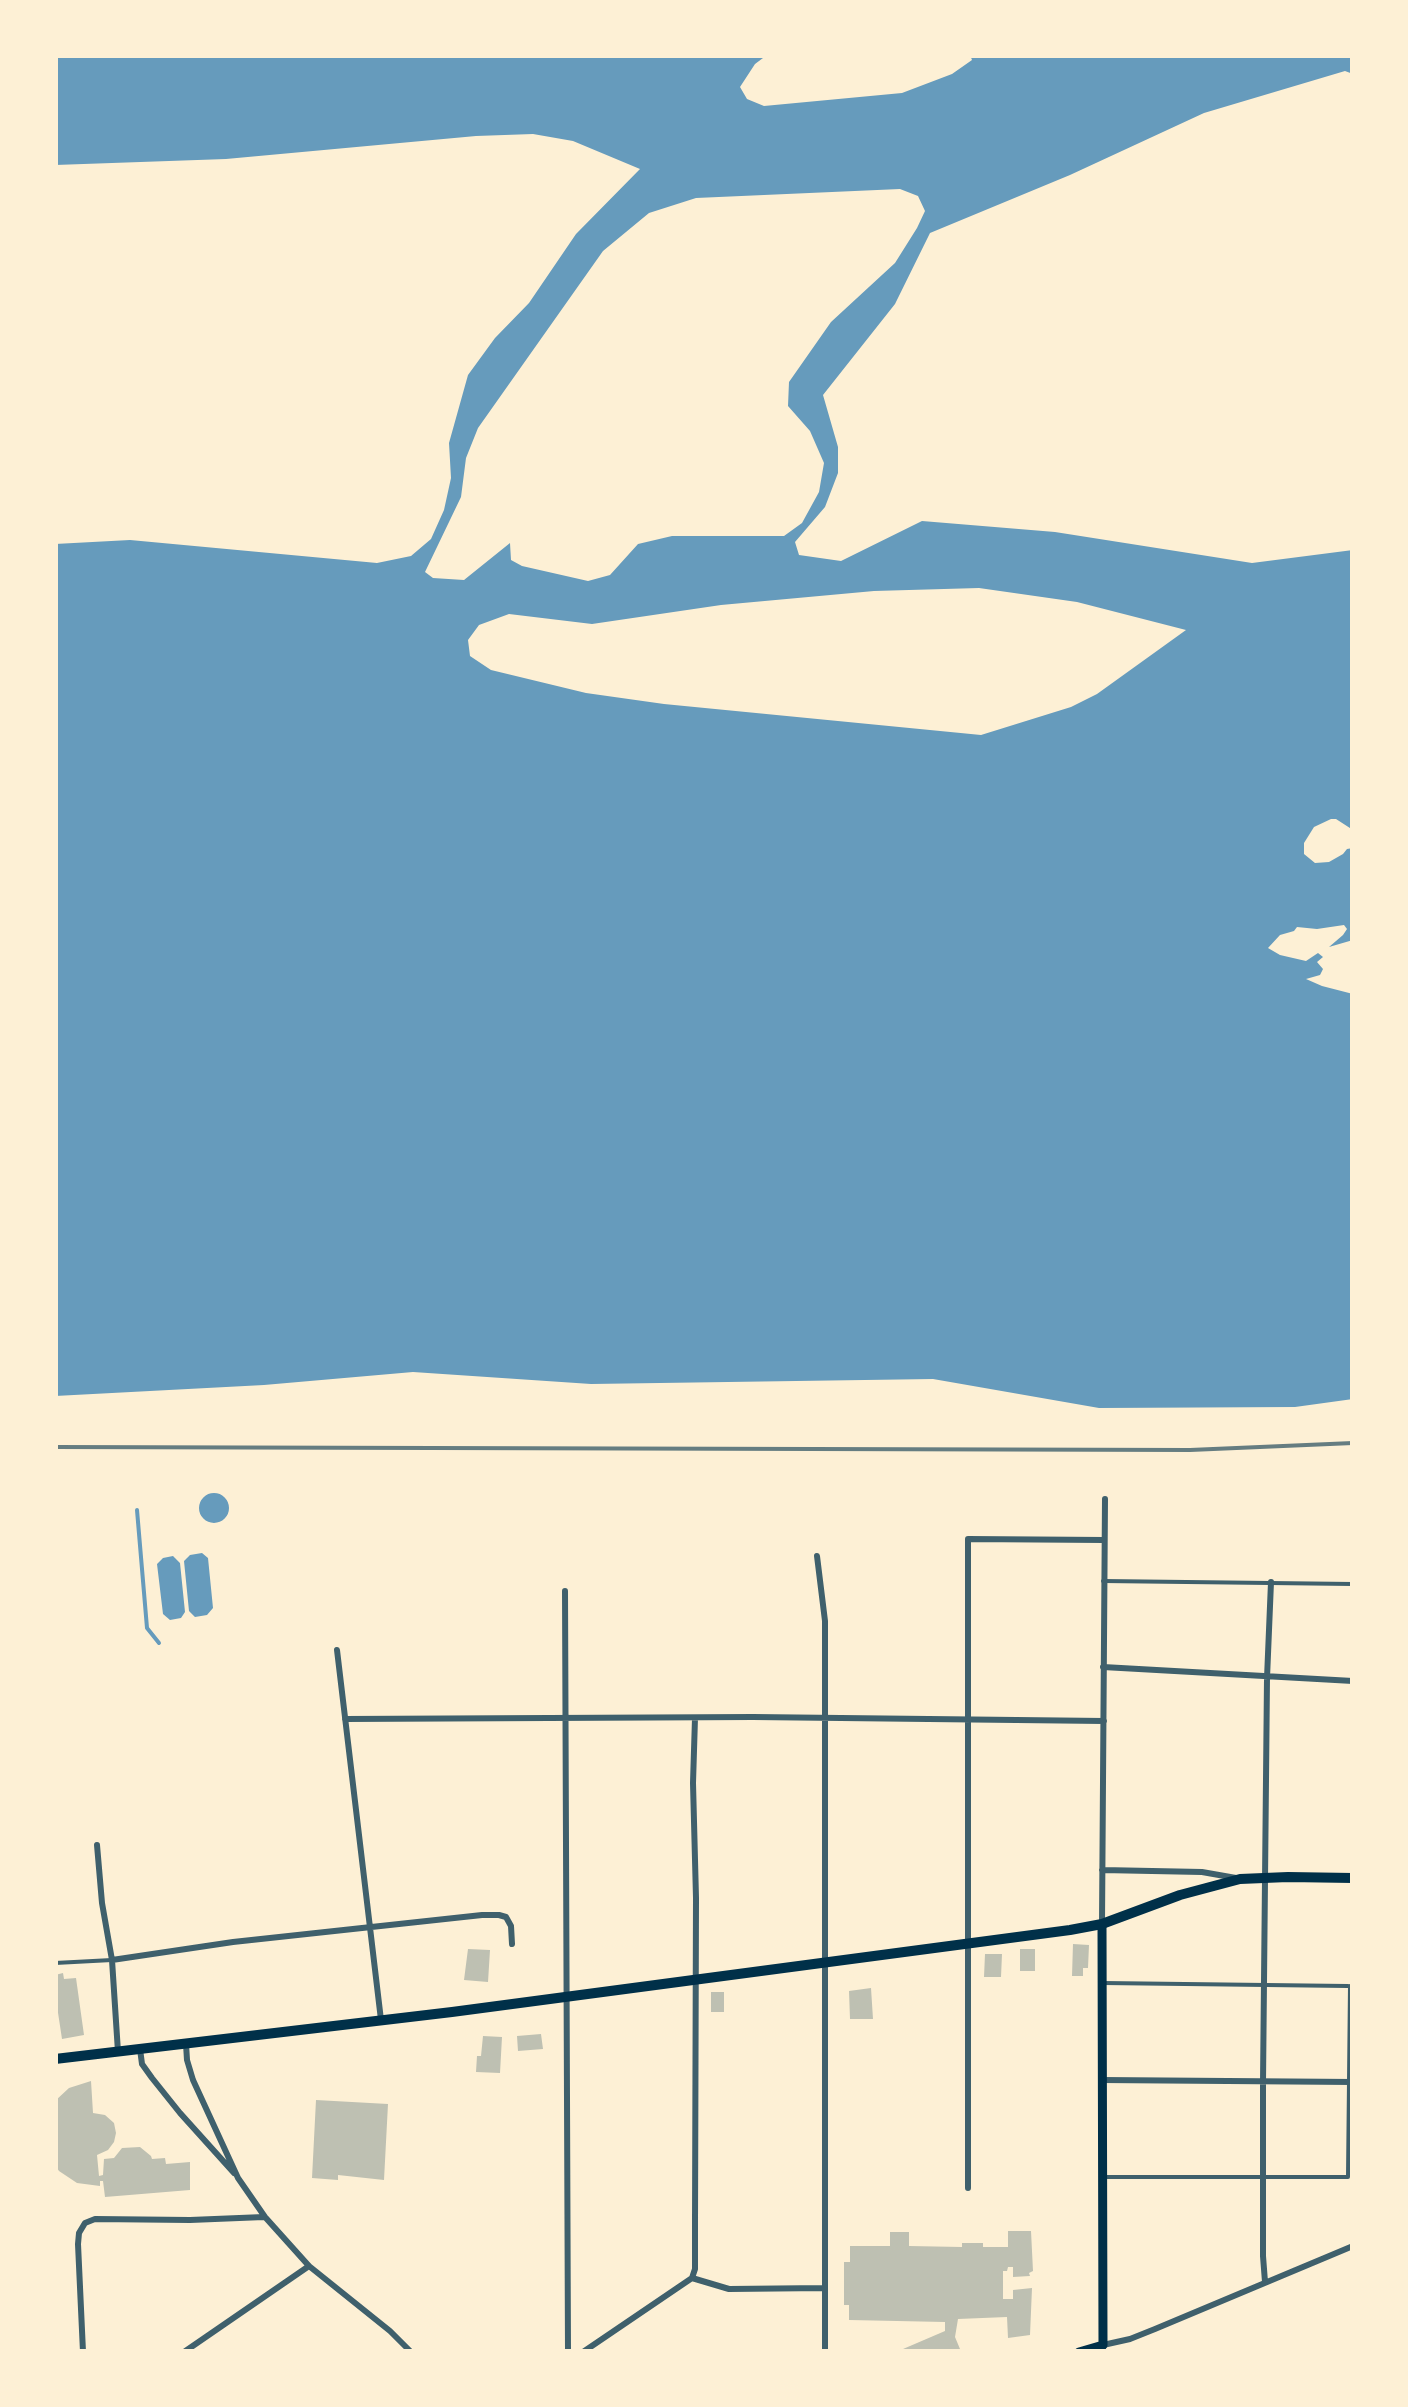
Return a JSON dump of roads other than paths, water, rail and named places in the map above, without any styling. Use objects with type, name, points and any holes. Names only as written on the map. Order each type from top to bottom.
[{"type":"main road","points":[[55,2059],[381,2020],[1102,1924],[1180,1895],[1240,1879],[1353,1878]]},
{"type":"main road","points":[[1080,2352],[1103,2348],[1102,1924]]},
{"type":"street","points":[[1102,1924],[1105,1499]]},
{"type":"street","points":[[968,2188],[968,1538],[1104,1540]]},
{"type":"street","points":[[817,1556],[826,1621],[825,2352]]},
{"type":"street","points":[[1265,2282],[1263,2082],[1270,1582]]},
{"type":"street","points":[[565,1592],[568,2352]]},
{"type":"street","points":[[337,1650],[381,2020]]},
{"type":"street","points":[[1103,1667],[1353,1681]]},
{"type":"street","points":[[583,2352],[692,2278],[695,2269],[696,1718]]},
{"type":"street","points":[[345,1719],[1104,1721]]},
{"type":"street","points":[[97,1845],[112,1960],[118,2052]]},
{"type":"street","points":[[1102,1870],[1202,1872],[1240,1879]]},
{"type":"street","points":[[112,1960],[233,1942],[499,1915],[510,1921],[512,1944]]},
{"type":"street","points":[[186,2044],[190,2072],[238,2178]]},
{"type":"street","points":[[140,2049],[142,2064],[152,2078],[238,2178],[265,2217],[309,2266],[412,2352]]},
{"type":"street","points":[[1102,2080],[1351,2082]]},
{"type":"street","points":[[83,2352],[78,2244],[84,2223],[96,2219],[265,2217]]},
{"type":"street","points":[[1103,2348],[1353,2246]]},
{"type":"street","points":[[184,2352],[309,2266]]},
{"type":"street","points":[[692,2278],[729,2289],[825,2288]]},
{"type":"lane","points":[[1103,1581],[1353,1584]]},
{"type":"lane","points":[[55,1964],[112,1960]]},
{"type":"lane","points":[[1102,1983],[1352,1986],[1348,2176],[1102,2177]]},
{"type":"water","points":[[55,55],[767,55],[755,64],[740,87],[747,99],[764,106],[902,93],[952,74],[972,60],[970,55],[1353,55],[1353,74],[1345,71],[1204,113],[1070,175],[930,233],[895,304],[823,395],[838,447],[838,473],[825,507],[795,542],[799,555],[841,561],[922,521],[1055,532],[1252,563],[1353,550],[1353,830],[1336,819],[1314,827],[1304,843],[1304,854],[1315,863],[1329,862],[1353,848],[1353,940],[1329,947],[1343,935],[1347,929],[1344,925],[1297,927],[1280,935],[1268,948],[1306,961],[1318,953],[1323,957],[1317,962],[1323,969],[1320,975],[1306,979],[1353,994],[1353,1399],[1295,1407],[1099,1408],[933,1379],[591,1384],[413,1372],[264,1385],[55,1396],[55,544],[130,540],[377,563],[411,556],[431,539],[444,510],[451,478],[449,443],[468,375],[495,338],[529,303],[576,234],[640,169],[573,141],[533,134],[226,159],[55,165]],"holes":[[[900,189],[918,196],[925,211],[917,228],[895,263],[831,322],[789,382],[788,406],[810,431],[824,463],[819,492],[802,523],[784,536],[672,536],[638,544],[610,575],[588,581],[522,566],[511,560],[510,543],[464,580],[433,578],[425,572],[461,497],[466,458],[478,428],[603,251],[649,213],[696,198]],[[979,588],[1077,602],[1186,630],[1097,694],[1071,707],[981,735],[586,693],[491,670],[470,656],[468,640],[479,625],[509,614],[592,624],[721,605],[874,591]]]},
{"type":"water","points":[[214,1493],[225,1497],[229,1508],[225,1519],[214,1523],[203,1519],[199,1508],[203,1497]]},
{"type":"water","points":[[202,1553],[208,1558],[213,1608],[207,1615],[195,1617],[189,1611],[184,1561],[190,1555]]},
{"type":"water","points":[[173,1556],[180,1563],[185,1612],[181,1618],[170,1620],[163,1614],[157,1564]]},
{"type":"waterway","points":[[137,1510],[147,1628],[159,1643]]},
{"type":"railway","points":[[55,1447],[1190,1450],[1353,1443]]}]
